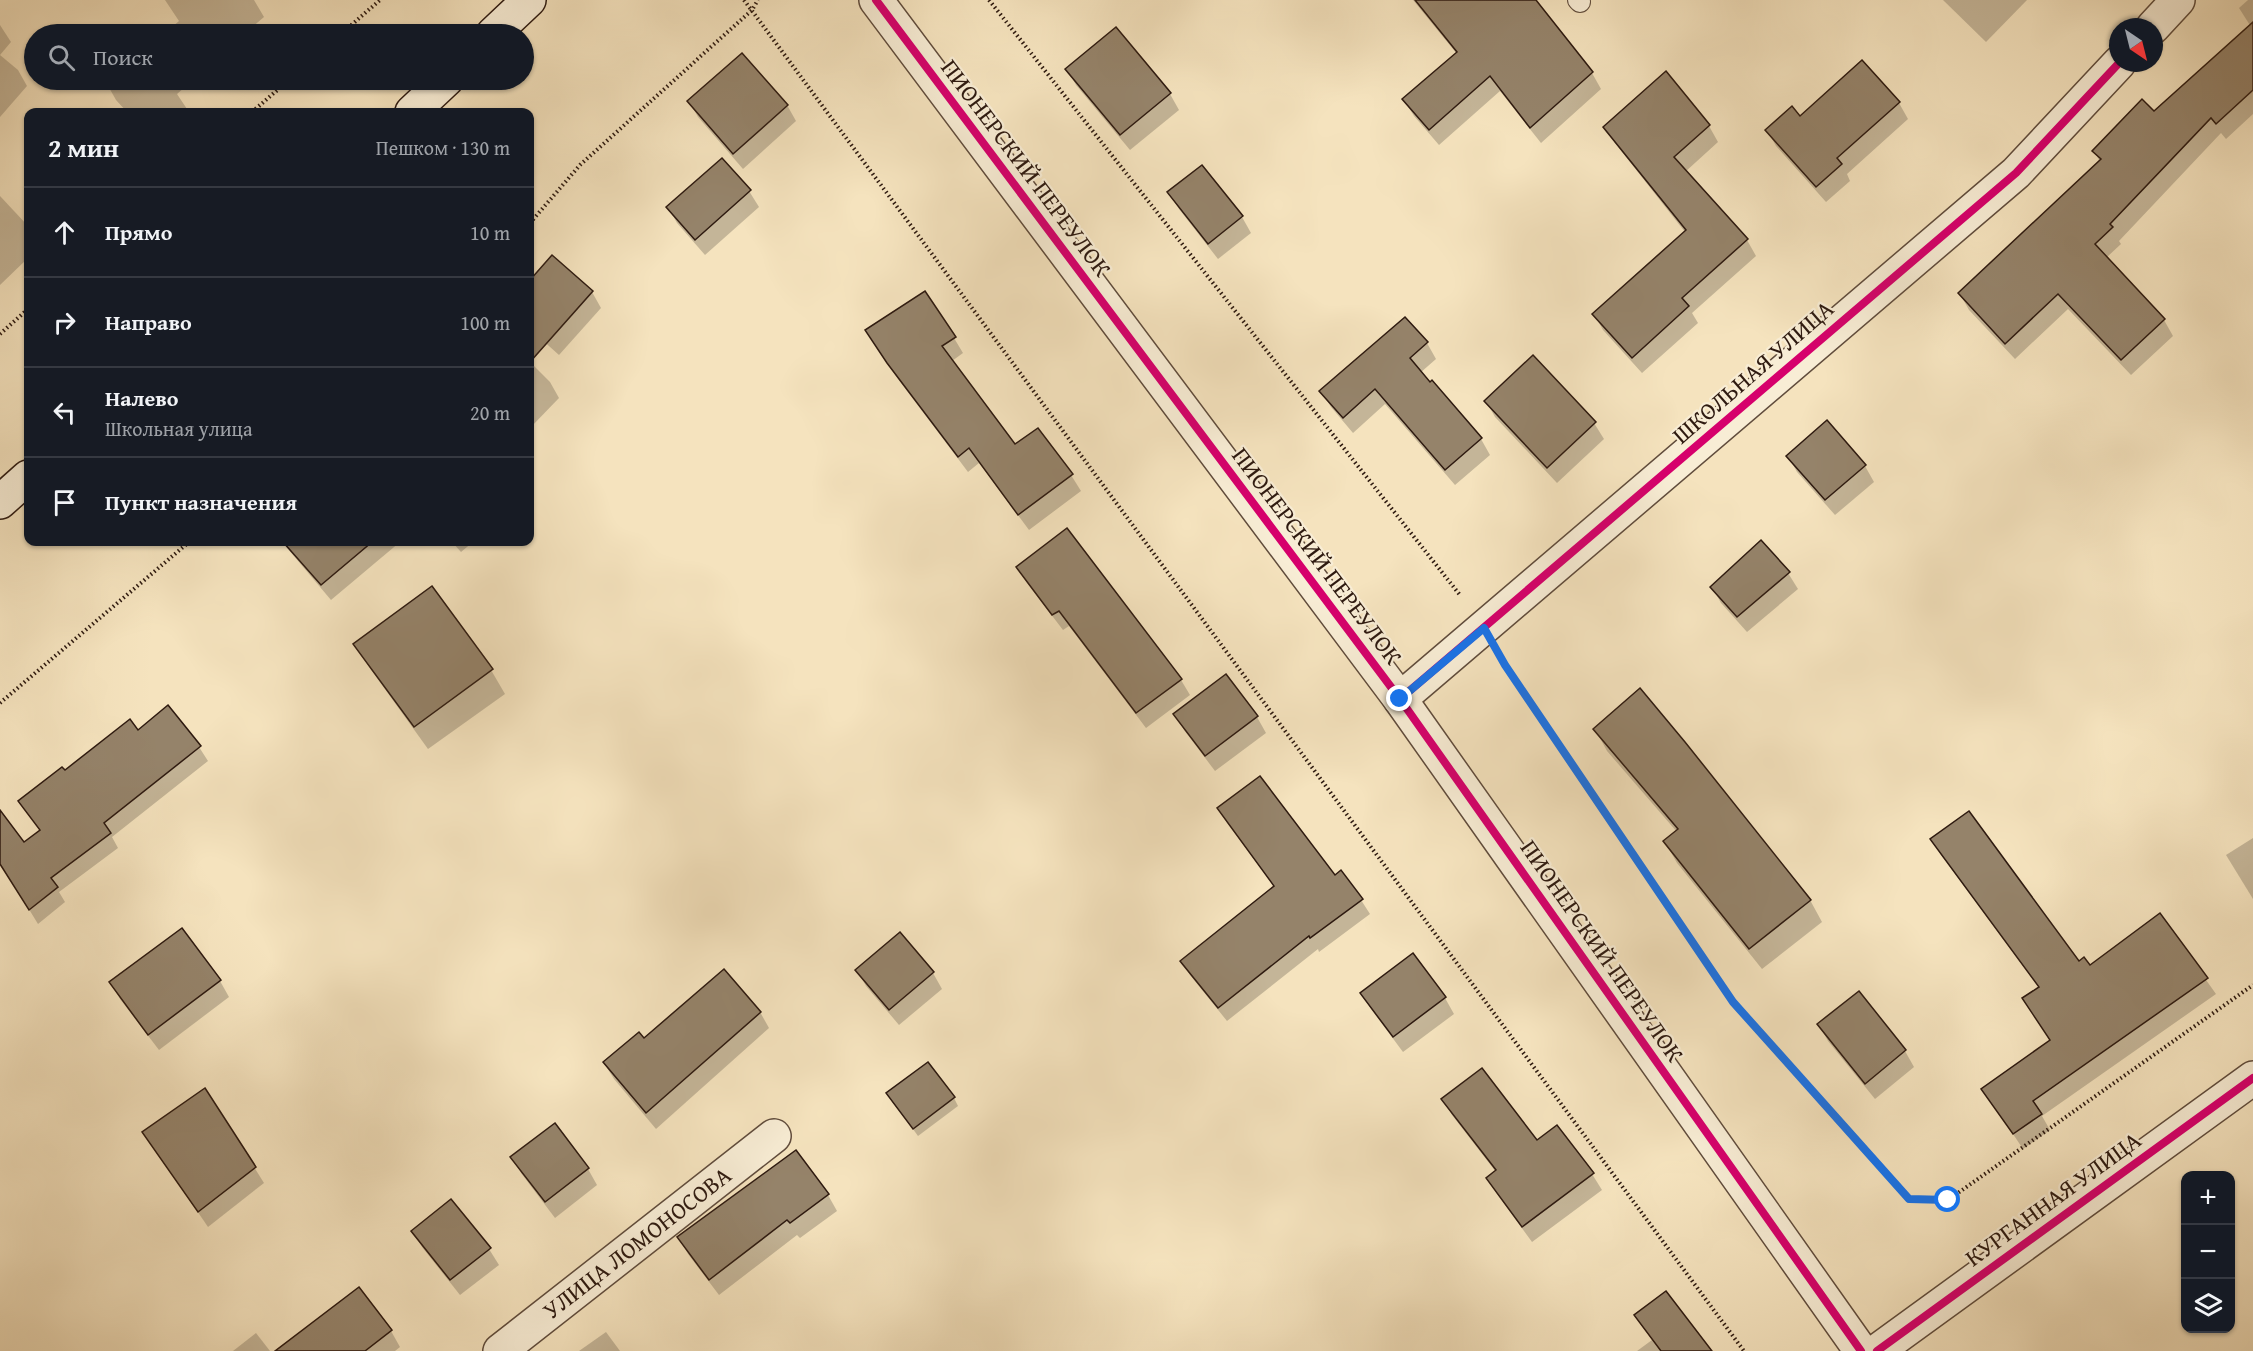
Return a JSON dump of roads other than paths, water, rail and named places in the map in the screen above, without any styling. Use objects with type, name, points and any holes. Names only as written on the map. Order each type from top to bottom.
[{"type":"street","points":[[504,24],[529,0]]},
{"type":"street","name":"ПИОНЕРСКИЙ ПЕРЕУЛОК","points":[[876,0],[1400,699],[1861,1351]]},
{"type":"street","points":[[2161,18],[2178,0]]},
{"type":"street","name":"ШКОЛЬНАЯ УЛИЦА","points":[[1400,699],[2016,173],[2111,72]]},
{"type":"street","points":[[416,108],[435,90]]},
{"type":"street","points":[[0,502],[24,481]]},
{"type":"street","name":"КУРГАННАЯ УЛИЦА","points":[[1877,1351],[2253,1078]]},
{"type":"street","name":"УЛИЦА ЛОМОНОСОВА","points":[[500,1351],[774,1136]]}]
